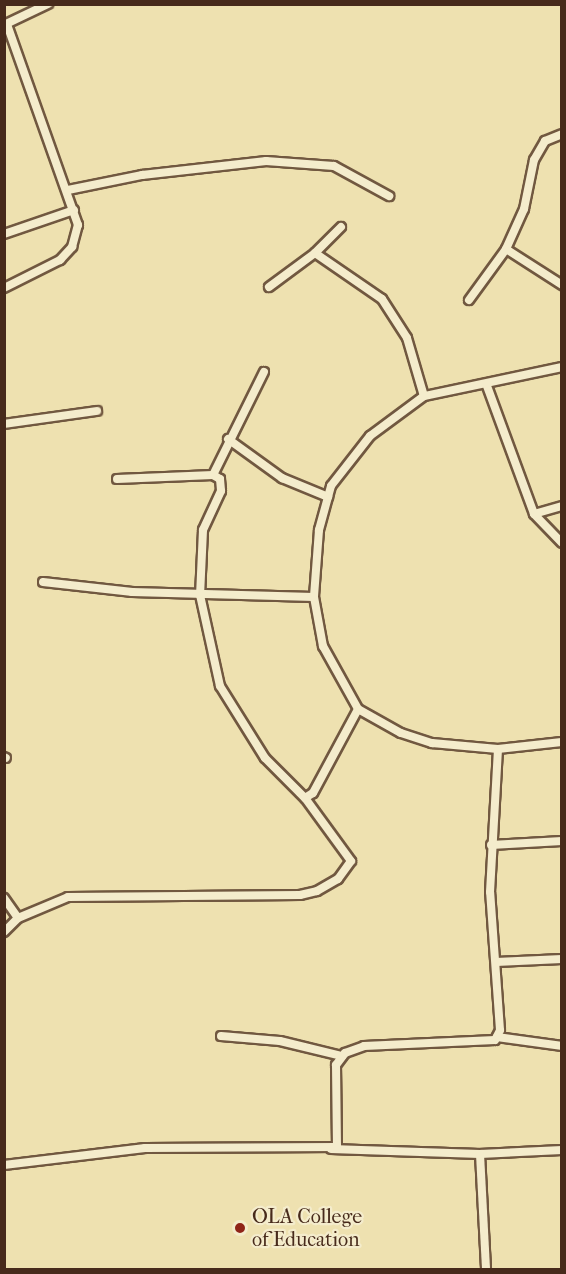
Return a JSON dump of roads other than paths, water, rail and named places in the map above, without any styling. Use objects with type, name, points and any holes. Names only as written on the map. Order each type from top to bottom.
[{"type":"street","points":[[4,288],[60,260],[75,236],[74,210],[68,190],[6,25],[48,4]]},
{"type":"street","points":[[469,300],[506,249],[524,209],[534,160],[545,141],[561,134]]},
{"type":"street","points":[[68,190],[142,175],[266,161],[334,166],[389,196]]},
{"type":"street","points":[[4,234],[74,210]]},
{"type":"street","points":[[268,287],[315,253],[341,227]]},
{"type":"street","points":[[506,249],[561,285]]},
{"type":"street","points":[[315,253],[382,299],[406,338],[424,396]]},
{"type":"street","points":[[561,367],[488,386],[424,396],[370,436],[348,461],[328,497],[319,530],[314,597],[323,646],[358,709],[401,733],[432,743],[498,749],[561,742]]},
{"type":"street","points":[[213,475],[228,439],[264,372]]},
{"type":"street","points":[[488,386],[534,513],[561,543]]},
{"type":"street","points":[[4,424],[96,411]]},
{"type":"street","points":[[228,439],[282,478],[328,497]]},
{"type":"street","points":[[4,932],[18,918],[68,897],[300,895],[317,891],[338,879],[351,861],[305,798],[265,758],[220,686],[200,595],[203,530],[221,491],[220,479],[213,475],[117,479]]},
{"type":"street","points":[[534,513],[561,506]]},
{"type":"street","points":[[43,582],[200,595],[314,597]]},
{"type":"street","points":[[305,798],[313,793],[358,709]]},
{"type":"street","points":[[497,1037],[491,845],[498,749]]},
{"type":"street","points":[[491,845],[561,841]]},
{"type":"street","points":[[4,898],[18,918]]},
{"type":"street","points":[[496,962],[561,959]]},
{"type":"street","points":[[221,1036],[280,1041],[342,1056]]},
{"type":"street","points":[[4,1165],[145,1148],[337,1147],[336,1065],[342,1056],[364,1046],[497,1037],[561,1046]]},
{"type":"street","points":[[330,1148],[343,1152],[480,1154],[561,1150]]},
{"type":"street","points":[[480,1154],[486,1269]]},
{"type":"place","name":"OLA College of Education","points":[[240,1228]]}]
